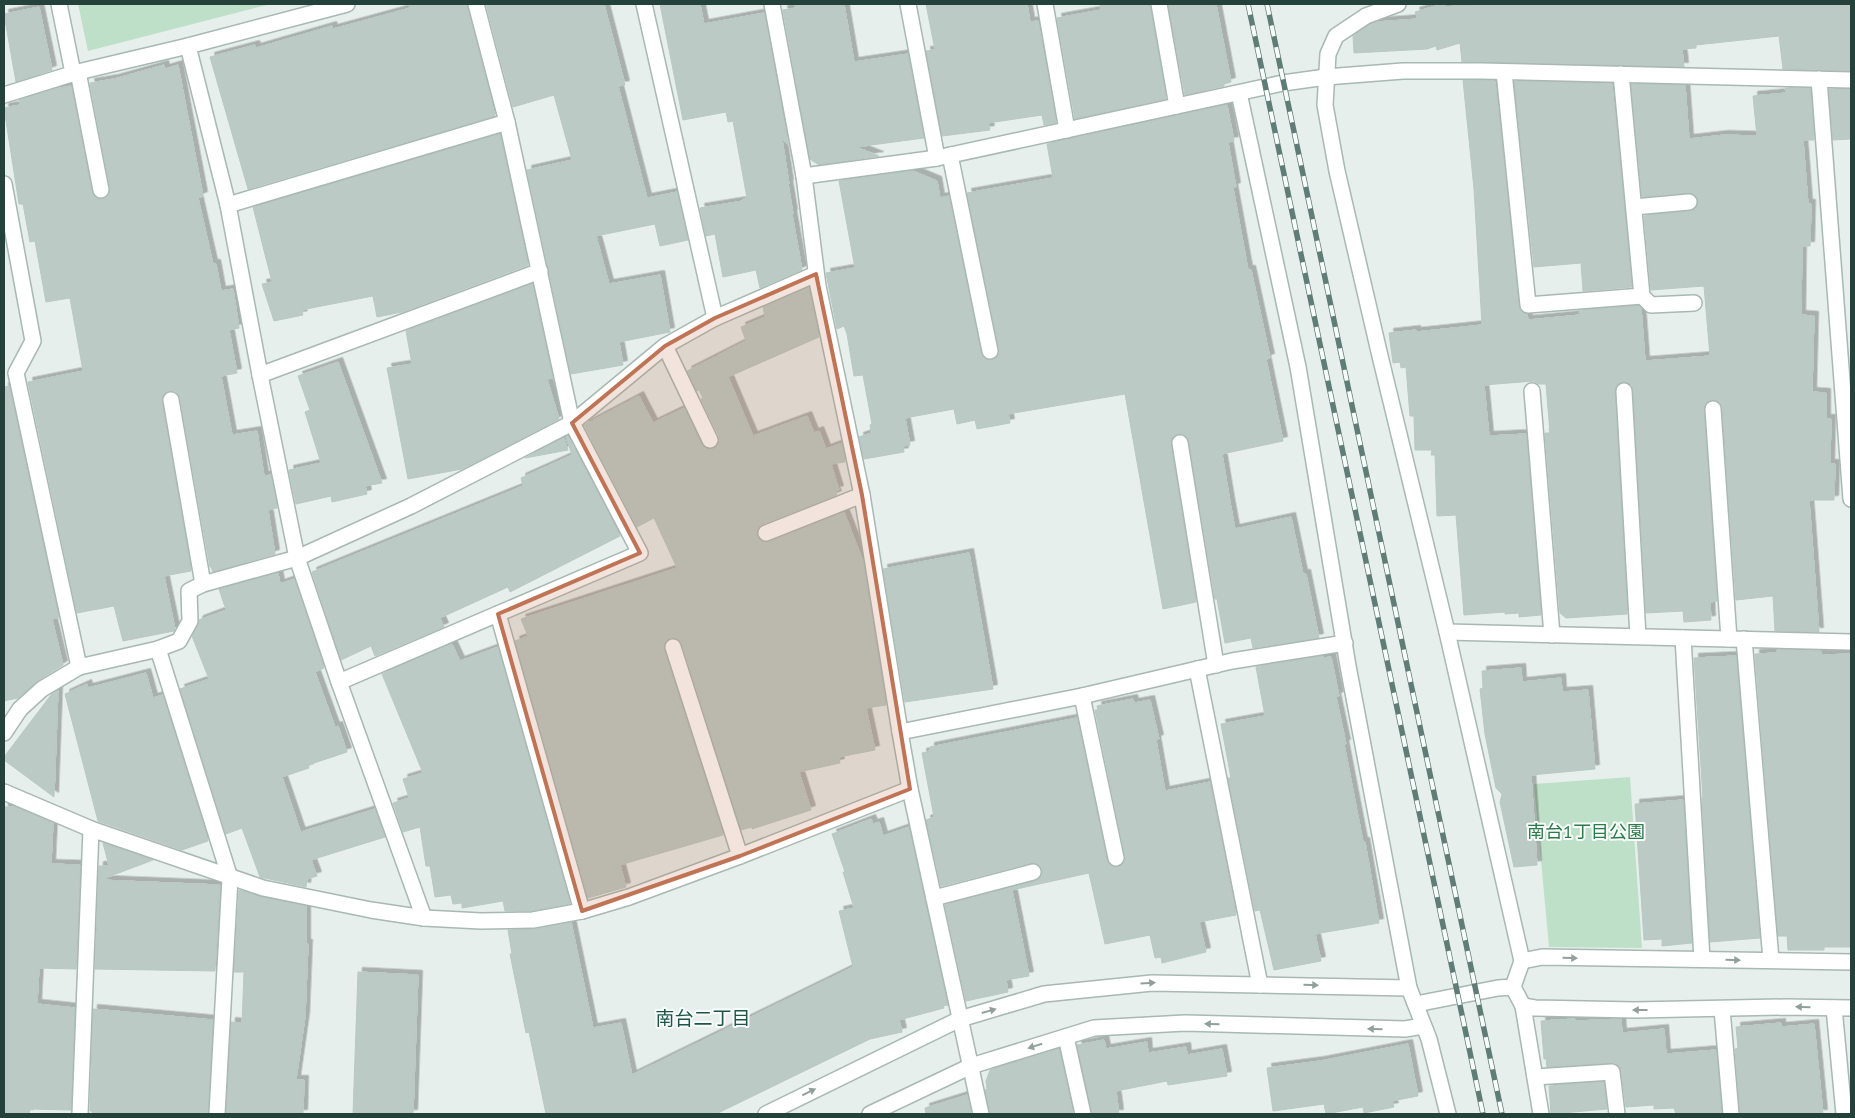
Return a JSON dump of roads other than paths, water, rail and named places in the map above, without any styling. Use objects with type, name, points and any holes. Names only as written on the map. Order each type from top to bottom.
[{"type":"street","points":[[59,4],[101,190]]},
{"type":"street","points":[[4,95],[75,72],[188,46],[347,4]]},
{"type":"street","points":[[339,682],[640,553],[572,423],[507,122],[476,4]]},
{"type":"street","points":[[644,4],[715,318]]},
{"type":"street","points":[[772,4],[804,176],[816,274],[862,495],[910,789],[981,1114]]},
{"type":"street","points":[[908,4],[990,351]]},
{"type":"street","points":[[1044,4],[1067,130]]},
{"type":"street","points":[[1159,4],[1177,106]]},
{"type":"street","points":[[1398,4],[1366,16],[1336,36],[1328,54],[1325,105],[1380,356],[1447,632],[1522,961],[1513,987],[1522,1006],[1541,1114]]},
{"type":"street","points":[[188,46],[228,205],[297,558],[339,682],[424,918]]},
{"type":"street","points":[[804,176],[943,156],[1283,82],[1326,77],[1403,70],[1851,80]]},
{"type":"street","points":[[1504,72],[1528,305],[1642,296]]},
{"type":"street","points":[[1621,74],[1642,296],[1651,305],[1694,303]]},
{"type":"street","points":[[1819,79],[1851,499]]},
{"type":"street","points":[[1239,93],[1298,367],[1344,643],[1410,988],[1429,1040],[1448,1114]]},
{"type":"street","points":[[228,205],[507,122]]},
{"type":"street","points":[[4,184],[33,341],[16,373],[79,667]]},
{"type":"street","points":[[1634,207],[1689,202]]},
{"type":"street","points":[[260,375],[540,271]]},
{"type":"street","points":[[4,733],[20,709],[42,689],[79,667],[158,649],[179,641],[190,621],[189,591],[203,584],[297,558],[411,506],[572,423],[664,346],[715,318],[816,274]]},
{"type":"street","points":[[664,346],[710,440]]},
{"type":"street","points":[[1532,391],[1552,635]]},
{"type":"street","points":[[1624,391],[1638,636]]},
{"type":"street","points":[[171,400],[203,584]]},
{"type":"street","points":[[1713,409],[1771,960]]},
{"type":"street","points":[[1180,443],[1216,665]]},
{"type":"street","points":[[766,533],[862,495]]},
{"type":"street","points":[[498,614],[582,911]]},
{"type":"street","points":[[1447,632],[1851,642]]},
{"type":"street","points":[[1683,638],[1702,959]]},
{"type":"street","points":[[900,732],[1082,696],[1232,660],[1344,643]]},
{"type":"street","points":[[673,647],[740,856]]},
{"type":"street","points":[[158,649],[230,878],[217,1114]]},
{"type":"street","points":[[1196,669],[1260,985]]},
{"type":"street","points":[[1082,696],[1116,858]]},
{"type":"street","points":[[4,792],[92,830],[230,878],[281,892],[371,910],[424,918],[481,921],[533,920],[582,911],[629,897],[740,856],[910,789]]},
{"type":"street","points":[[80,1114],[92,830]]},
{"type":"street","points":[[934,898],[1033,872]]},
{"type":"street","points":[[1522,961],[1542,957],[1851,962]]},
{"type":"street","points":[[766,1114],[960,1019],[1044,994],[1152,983],[1410,988]]},
{"type":"street","points":[[1416,1004],[1513,987]]},
{"type":"street","points":[[1522,1006],[1535,1008],[1634,1010],[1786,1007],[1851,1008]]},
{"type":"street","points":[[1834,1008],[1844,1114]]},
{"type":"street","points":[[1722,1009],[1731,1114]]},
{"type":"street","points":[[870,1114],[971,1066],[1094,1028],[1184,1023],[1405,1029],[1423,1026]]},
{"type":"street","points":[[1066,1036],[1083,1114]]},
{"type":"street","points":[[1535,1077],[1612,1072],[1617,1114]]},
{"type":"railway","points":[[1248,4],[1483,1114]]},
{"type":"railway","points":[[1267,4],[1502,1114]]},
{"type":"district","name":"南台二丁目","points":[[703,1018]]},
{"type":"park label","name":"南台1丁目公園","points":[[1586,832]]}]
